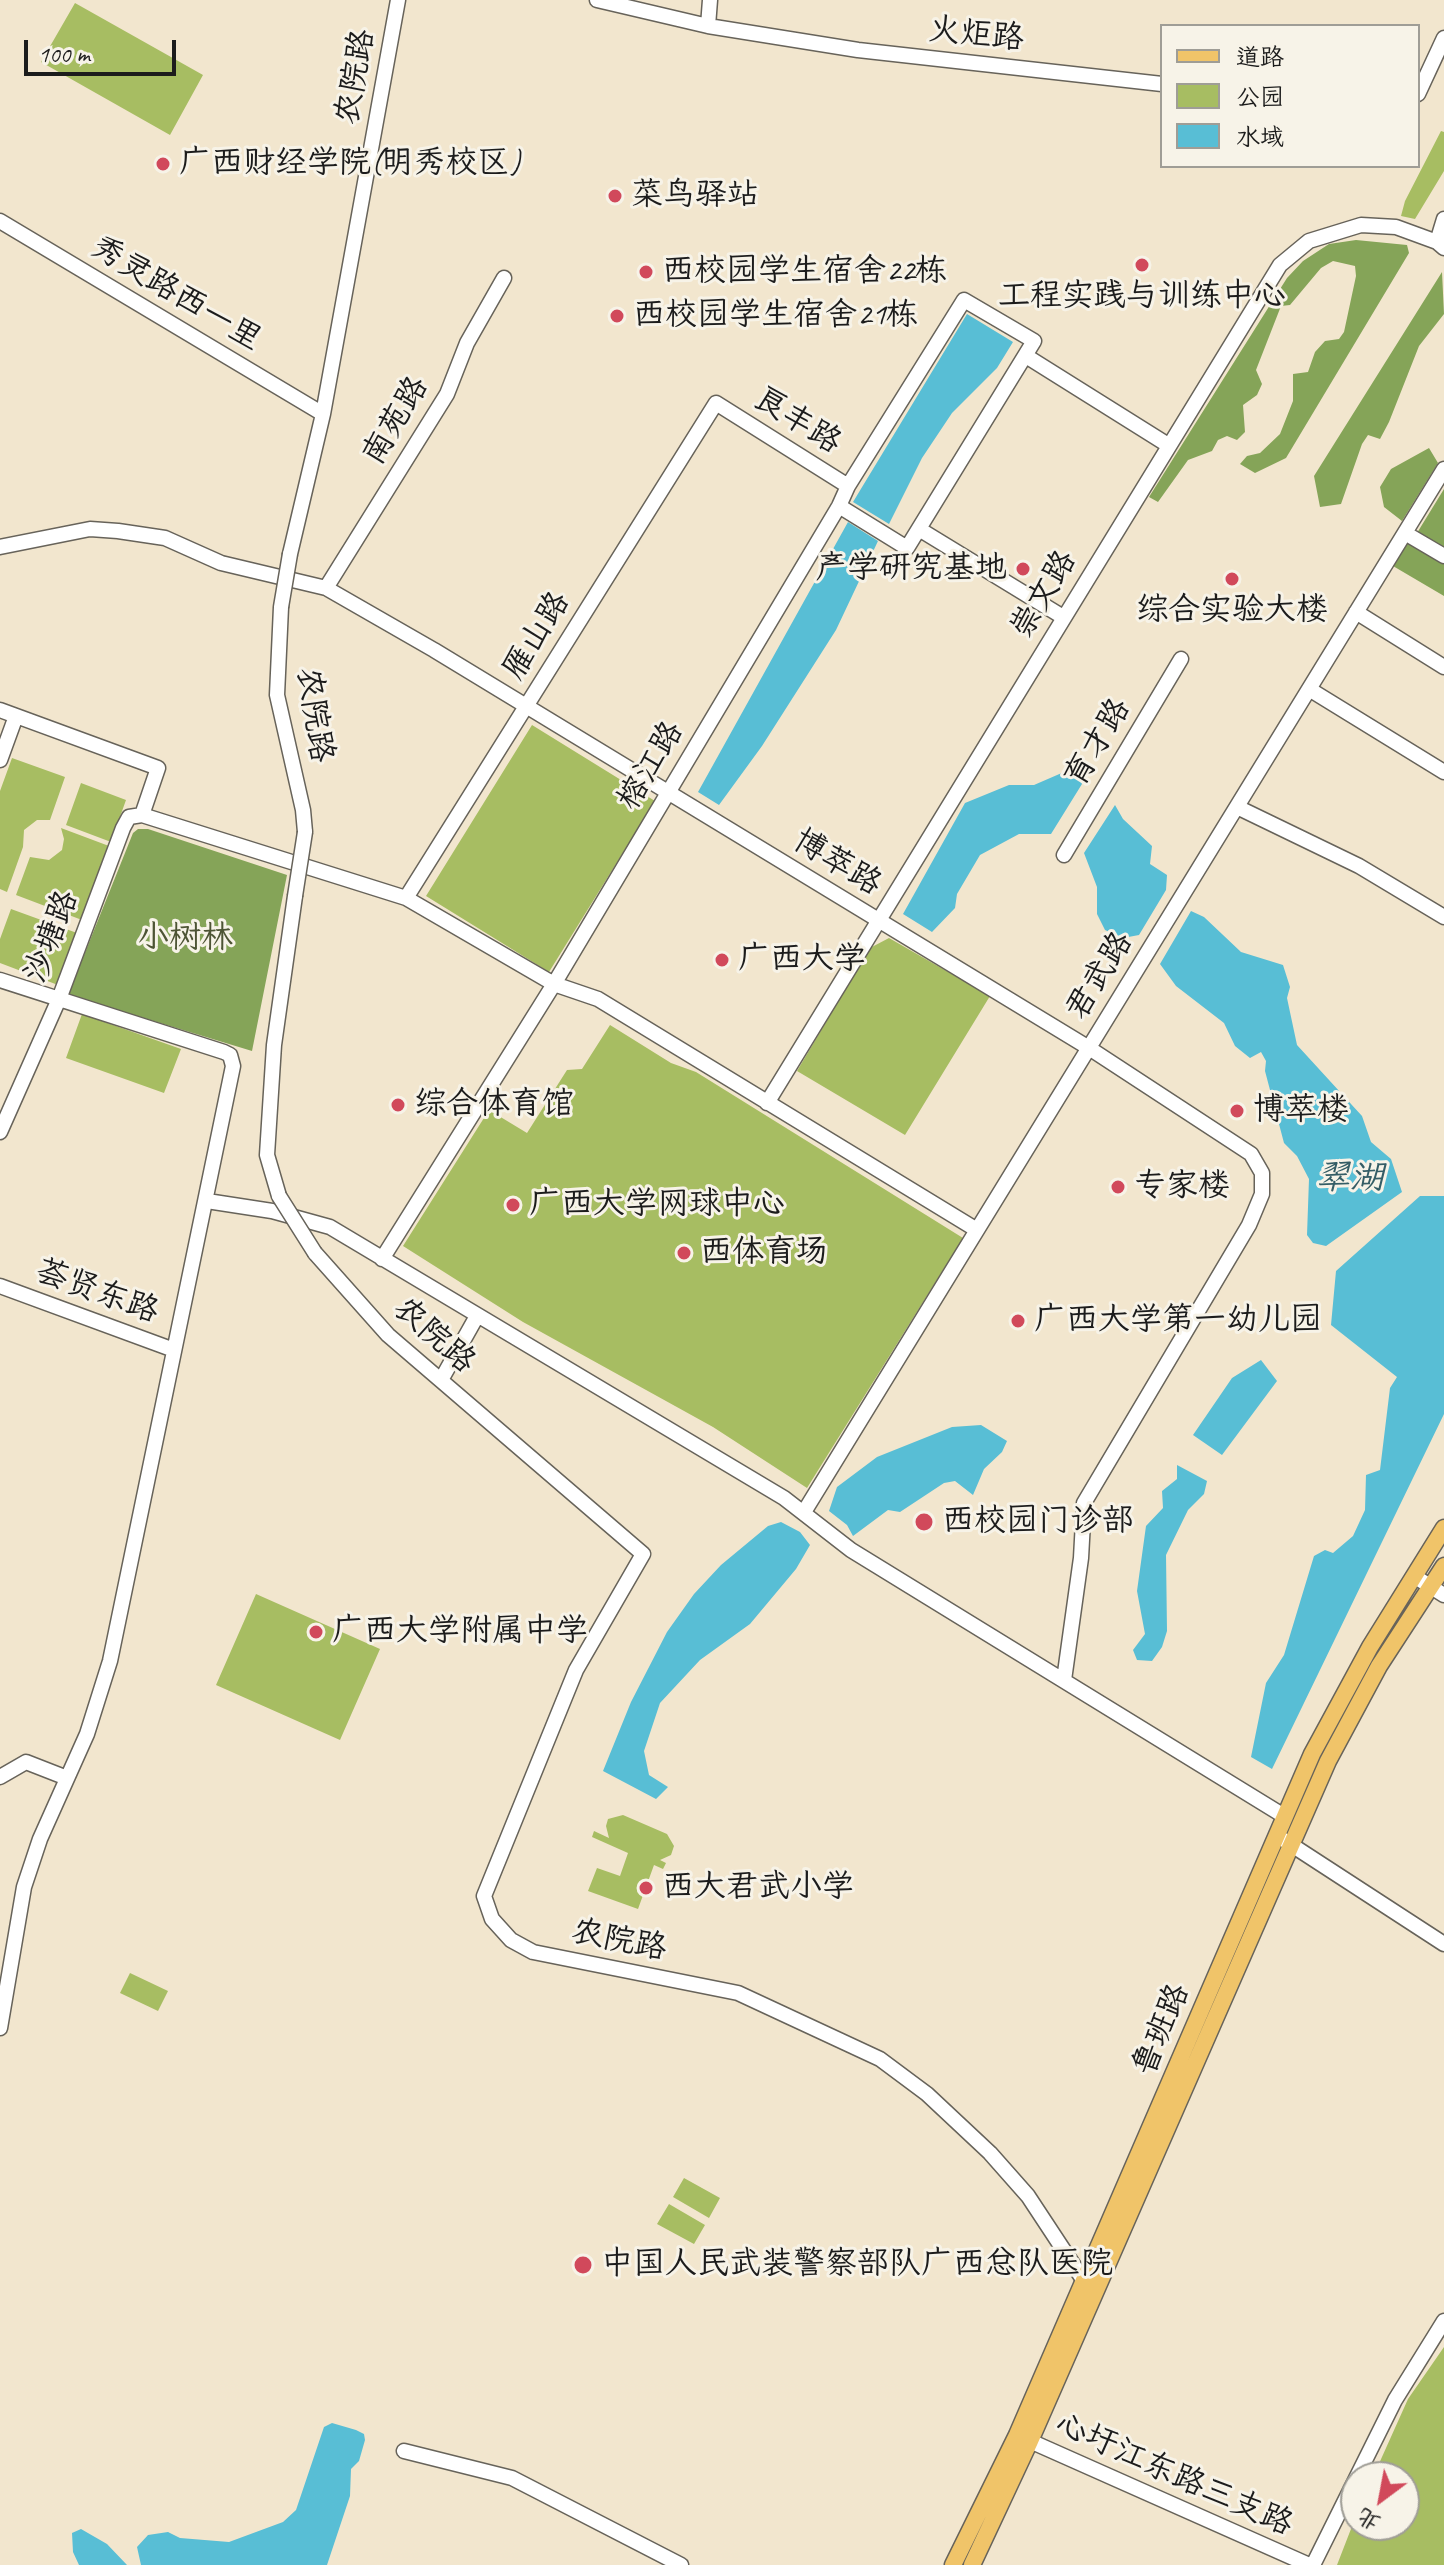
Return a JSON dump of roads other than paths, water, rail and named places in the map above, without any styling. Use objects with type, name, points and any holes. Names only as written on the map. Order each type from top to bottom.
[{"type":"main road","name":"鲁班路","points":[[972,2565],[1084,2281],[1284,1816],[1334,1714],[1444,1528]]},
{"type":"main road","name":"鲁班路","points":[[953,2565],[1024,2438],[1328,1761],[1379,1666],[1437,1591],[1444,1566]]},
{"type":"street","name":"农院路","points":[[398,0],[323,414],[290,554],[281,607],[277,695],[303,810],[305,832],[274,1045],[267,1155],[272,1182],[279,1196],[315,1253],[361,1309],[643,1554],[576,1670],[484,1896],[492,1919],[511,1940],[533,1952],[738,1993],[880,2059],[927,2094],[990,2153],[1028,2196],[1084,2281]]},
{"type":"street","name":"火炬路","points":[[597,0],[708,26],[858,50],[1160,84]]},
{"type":"street","points":[[708,26],[710,0]]},
{"type":"street","points":[[1420,90],[1444,38]]},
{"type":"street","points":[[1442,242],[1444,219]]},
{"type":"street","name":"秀灵路西一里","points":[[0,221],[323,414]]},
{"type":"street","name":"崇文路","points":[[767,1103],[1267,281],[1294,251],[1325,233],[1361,225],[1396,227],[1442,242]]},
{"type":"street","name":"南苑路","points":[[326,588],[447,394],[467,343],[504,278]]},
{"type":"street","name":"榕江路","points":[[382,1259],[554,984],[839,506],[848,486],[964,300],[1034,341],[1026,356]]},
{"type":"street","points":[[839,506],[907,548],[1026,356],[1168,445]]},
{"type":"street","name":"良丰路","points":[[716,403],[848,486]]},
{"type":"street","name":"雁山路","points":[[406,898],[716,403]]},
{"type":"street","name":"君武路","points":[[804,1512],[1444,469]]},
{"type":"street","name":"博萃路","points":[[0,547],[90,529],[118,531],[165,538],[221,563],[326,588],[1089,1048],[1251,1154],[1262,1173],[1262,1194],[1249,1225],[1084,1503],[1081,1558],[1064,1680]]},
{"type":"street","points":[[919,529],[1063,617]]},
{"type":"street","points":[[1405,533],[1444,556]]},
{"type":"street","points":[[1356,612],[1444,667]]},
{"type":"street","name":"育才路","points":[[1064,855],[1181,659]]},
{"type":"street","points":[[1309,689],[1444,772]]},
{"type":"street","points":[[0,710],[158,768],[142,815],[406,898],[554,984],[598,999],[977,1230]]},
{"type":"street","points":[[0,760],[16,716]]},
{"type":"street","points":[[1237,807],[1359,866],[1444,917]]},
{"type":"street","name":"沙塘路","points":[[0,1132],[59,999],[123,828],[129,817],[142,815]]},
{"type":"street","points":[[0,980],[230,1055],[233,1066],[110,1661],[91,1723],[24,1887],[0,2028]]},
{"type":"street","points":[[207,1201],[303,1218],[330,1227],[804,1512],[851,1550],[1284,1816]]},
{"type":"street","name":"荟贤东路","points":[[0,1286],[174,1350]]},
{"type":"street","points":[[441,1380],[477,1316]]},
{"type":"street","points":[[1414,1576],[1437,1591]]},
{"type":"street","points":[[0,1777],[26,1762],[67,1778]]},
{"type":"street","points":[[1277,1835],[1444,1944]]},
{"type":"street","points":[[1311,2565],[1395,2400],[1444,2321]]},
{"type":"street","name":"心圩江东路三支路","points":[[1024,2438],[1311,2565]]},
{"type":"street","points":[[404,2451],[512,2478],[681,2565]]},
{"type":"water","points":[[967,314],[1013,342],[997,368],[952,413],[922,458],[889,524],[853,502]]},
{"type":"water","points":[[848,522],[878,541],[836,630],[762,746],[719,805],[698,792]]},
{"type":"water","points":[[1064,772],[1078,773],[1082,784],[1051,834],[1019,834],[980,855],[957,894],[955,908],[932,932],[903,914],[965,803],[1009,785],[1034,785]]},
{"type":"water","points":[[1115,805],[1123,819],[1152,846],[1150,864],[1167,875],[1166,890],[1139,935],[1123,938],[1105,930],[1097,914],[1097,887],[1084,853]]},
{"type":"water","name":"翠湖","points":[[1191,911],[1204,917],[1241,952],[1283,965],[1290,987],[1287,998],[1297,1045],[1362,1116],[1371,1142],[1391,1159],[1402,1192],[1326,1246],[1313,1243],[1307,1235],[1309,1179],[1297,1156],[1284,1143],[1265,1071],[1266,1061],[1261,1052],[1250,1058],[1235,1046],[1224,1023],[1176,986],[1160,964]]},
{"type":"water","points":[[1420,1196],[1444,1196],[1444,1414],[1272,1769],[1251,1757],[1266,1683],[1284,1655],[1314,1556],[1325,1550],[1333,1553],[1353,1536],[1365,1510],[1366,1475],[1380,1470],[1390,1388],[1397,1377],[1331,1325],[1336,1271]]},
{"type":"water","points":[[1261,1360],[1277,1381],[1222,1455],[1193,1435],[1232,1378]]},
{"type":"water","points":[[981,1425],[1007,1441],[1002,1452],[984,1469],[973,1495],[955,1481],[944,1483],[900,1512],[888,1510],[853,1536],[847,1525],[829,1511],[837,1487],[877,1457],[952,1427]]},
{"type":"water","points":[[1177,1465],[1207,1481],[1204,1494],[1188,1510],[1166,1555],[1167,1631],[1162,1647],[1152,1661],[1137,1660],[1133,1650],[1145,1634],[1137,1591],[1146,1526],[1163,1508],[1162,1491],[1177,1479]]},
{"type":"water","points":[[781,1522],[800,1532],[810,1545],[796,1569],[750,1624],[700,1660],[660,1703],[644,1751],[649,1775],[668,1787],[656,1799],[603,1771],[631,1702],[667,1632],[694,1594],[721,1565],[768,1526]]},
{"type":"water","points":[[332,2423],[364,2434],[365,2440],[359,2461],[351,2469],[350,2496],[327,2565],[141,2565],[137,2547],[148,2535],[168,2532],[180,2538],[229,2542],[283,2522],[296,2510],[324,2427]]},
{"type":"water","points":[[81,2529],[107,2544],[127,2565],[79,2565],[73,2552],[72,2533]]},
{"type":"place","name":"广西财经学院(明秀校区)","points":[[163,164]]},
{"type":"place","name":"菜鸟驿站","points":[[615,196]]},
{"type":"place","name":"工程实践与训练中心","points":[[1142,265]]},
{"type":"place","name":"西校园学生宿舍22栋","points":[[646,272]]},
{"type":"place","name":"西校园学生宿舍21栋","points":[[617,316]]},
{"type":"place","name":"产学研究基地","points":[[1023,569]]},
{"type":"place","name":"综合实验大楼","points":[[1232,579]]},
{"type":"place","name":"广西大学","points":[[722,960]]},
{"type":"place","name":"综合体育馆","points":[[398,1105]]},
{"type":"place","name":"博萃楼","points":[[1237,1111]]},
{"type":"place","name":"专家楼","points":[[1118,1187]]},
{"type":"place","name":"广西大学网球中心","points":[[513,1205]]},
{"type":"place","name":"西体育场","points":[[684,1253]]},
{"type":"place","name":"广西大学第一幼儿园","points":[[1018,1321]]},
{"type":"place","name":"西校园门诊部","points":[[924,1522]]},
{"type":"place","name":"广西大学附属中学","points":[[316,1632]]},
{"type":"place","name":"西大君武小学","points":[[646,1888]]},
{"type":"place","name":"中国人民武装警察部队广西总队医院","points":[[583,2265]]},
{"type":"park label","name":"小树林","points":[[185,939]]}]
